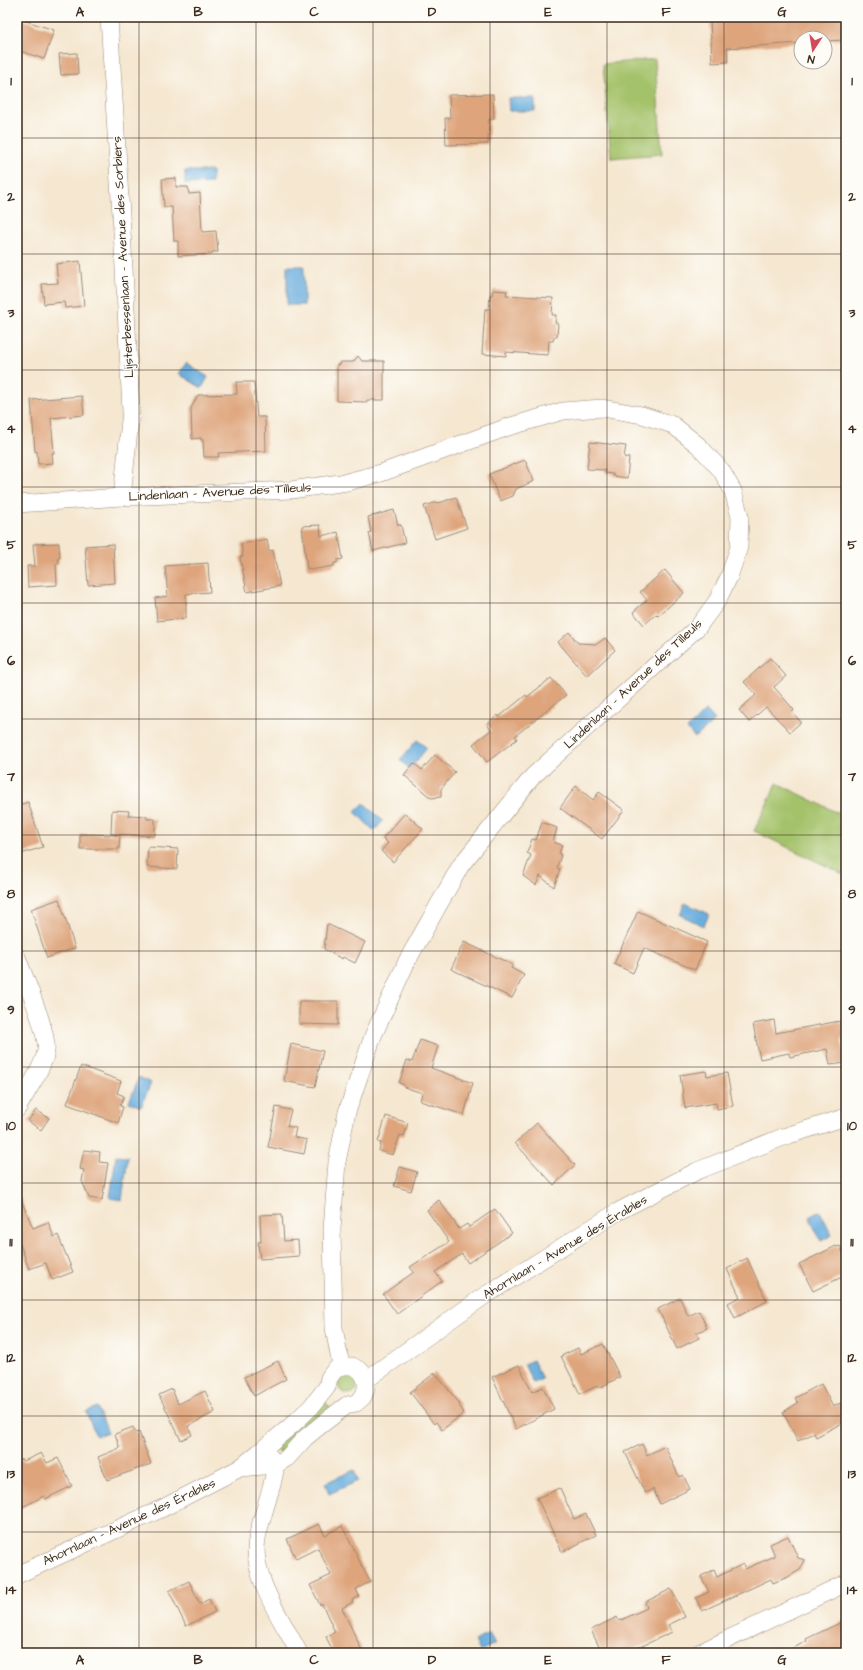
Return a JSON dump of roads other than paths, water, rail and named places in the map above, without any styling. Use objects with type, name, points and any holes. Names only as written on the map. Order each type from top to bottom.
[{"type":"street","name":"Lijsterbessenlaan - Avenue des Sorbiers","points":[[109,17],[123,240],[131,411],[122,497]]},
{"type":"street","name":"Lindenlaan - Avenue des Tilleuls","points":[[17,504],[122,497],[291,490],[347,482],[381,473],[508,428],[562,411],[602,408],[642,415],[673,425],[699,446],[721,470],[733,491],[740,517],[740,547],[729,576],[714,606],[698,627],[533,776],[462,865],[407,961],[373,1036],[347,1112],[337,1162],[332,1229],[334,1320],[341,1366]]},
{"type":"street","points":[[17,957],[45,1035],[46,1051],[39,1070],[17,1109]]},
{"type":"street","name":"Ahornlaan - Avenue des Érables","points":[[366,1380],[481,1298],[617,1212],[697,1171],[783,1137],[846,1117]]},
{"type":"street","points":[[275,1465],[287,1458],[310,1433],[348,1405],[356,1403],[363,1397],[366,1389],[366,1380],[361,1371],[352,1366],[341,1366]]},
{"type":"street","name":"Ahornlaan - Avenue des Érables","points":[[17,1575],[161,1509],[240,1468],[311,1407],[327,1386],[329,1378],[334,1371],[341,1366]]},
{"type":"street","points":[[327,1386],[331,1396],[338,1403],[348,1405]]},
{"type":"street","points":[[261,1450],[271,1458],[275,1465],[274,1476],[256,1541],[257,1560],[262,1584],[299,1653]]},
{"type":"street","name":"Ahornlaan - Avenue des Érables","points":[[240,1468],[275,1465]]},
{"type":"street","points":[[700,1653],[846,1583]]},
{"type":"water","points":[[508,98],[535,98],[535,111],[509,111]]},
{"type":"water","points":[[185,171],[212,171],[212,183],[185,184]]},
{"type":"water","points":[[287,266],[304,266],[304,305],[287,305]]},
{"type":"water","points":[[186,363],[208,377],[202,388],[179,374]]},
{"type":"water","points":[[706,710],[715,720],[695,738],[687,729]]},
{"type":"water","points":[[417,740],[427,748],[410,769],[400,760]]},
{"type":"water","points":[[364,803],[383,821],[374,831],[355,812]]},
{"type":"water","points":[[685,903],[709,914],[704,926],[680,915]]},
{"type":"water","points":[[139,1077],[151,1083],[141,1107],[129,1102]]},
{"type":"water","points":[[116,1156],[128,1157],[122,1200],[110,1198]]},
{"type":"water","points":[[820,1211],[832,1235],[821,1241],[809,1217]]},
{"type":"water","points":[[533,1360],[542,1379],[533,1383],[524,1364]]},
{"type":"water","points":[[97,1407],[108,1432],[96,1436],[86,1412]]},
{"type":"water","points":[[354,1470],[358,1481],[329,1494],[325,1483]]},
{"type":"water","points":[[489,1633],[495,1644],[480,1651],[475,1641]]}]
